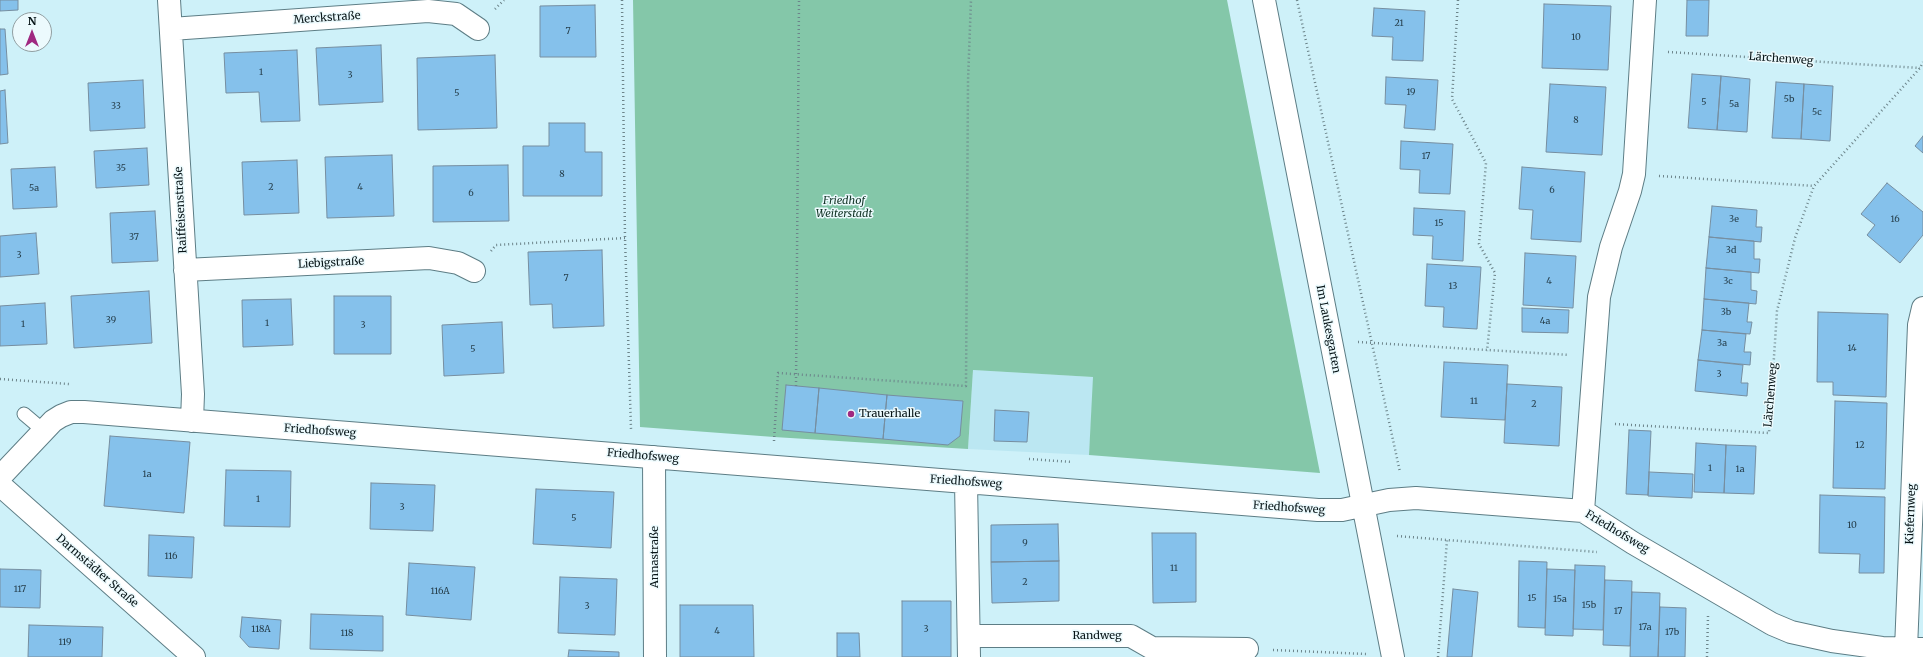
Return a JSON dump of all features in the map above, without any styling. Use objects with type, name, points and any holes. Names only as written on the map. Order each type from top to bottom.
[{"type":"street","name":"Raiffeisenstraße","points":[[168,0],[193,394],[192,421]]},
{"type":"street","name":"Im Laukesgarten","points":[[1264,0],[1393,656]]},
{"type":"street","points":[[1583,511],[1590,422],[1593,356],[1599,297],[1604,273],[1634,174],[1645,0]]},
{"type":"street","name":"Merckstraße","points":[[171,29],[428,11],[456,14],[478,29]]},
{"type":"street","name":"Liebigstraße","points":[[185,270],[429,258],[458,263],[474,271]]},
{"type":"street","name":"Kiefernweg","points":[[1914,649],[1919,325],[1923,308]]},
{"type":"street","name":"Friedhofsweg","points":[[0,477],[44,431],[61,416],[71,412],[1318,510],[1342,510],[1406,498],[1583,511],[1766,621],[1791,632],[1882,652],[1914,649]]},
{"type":"street","name":"Annastraße","points":[[654,457],[655,657]]},
{"type":"street","name":"Randweg","points":[[966,482],[969,646],[1131,636],[1152,648],[1247,648]]},
{"type":"street","name":"Darmstädter Straße","points":[[0,486],[194,657]]},
{"type":"lane","points":[[24,414],[44,431]]},
{"type":"path","points":[[622,0],[625,238],[631,455]]},
{"type":"path","points":[[796,386],[799,0]]},
{"type":"path","points":[[774,445],[778,373],[966,386],[968,81],[971,0]]},
{"type":"path","points":[[1297,0],[1406,498]]},
{"type":"path","points":[[1458,0],[1452,99],[1486,163],[1479,244],[1495,273],[1487,351]]},
{"type":"path","name":"Lärchenweg","points":[[1642,51],[1920,68]]},
{"type":"path","name":"Lärchenweg","points":[[1590,422],[1769,432],[1777,311],[1795,238],[1814,186],[1920,68],[1923,62]]},
{"type":"path","points":[[1634,174],[1814,186]]},
{"type":"path","points":[[474,271],[496,245],[625,238]]},
{"type":"path","points":[[1331,341],[1593,356]]},
{"type":"path","points":[[1368,533],[1610,553],[1634,543]]},
{"type":"path","points":[[1438,657],[1447,540]]},
{"type":"path","points":[[1707,657],[1710,588]]},
{"type":"path","points":[[1247,648],[1393,656]]},
{"type":"shaded area","points":[[973,370],[1094,377],[1089,455],[968,449]]},
{"type":"green space","name":"Friedhof Weiterstadt","points":[[633,0],[1227,0],[1320,473],[1089,455],[1093,377],[973,370],[968,449],[640,427]]},
{"type":"building","points":[[0,0],[18,0],[18,10],[0,11]]},
{"type":"building","points":[[1687,0],[1709,0],[1708,36],[1686,36]]},
{"type":"building","points":[[1544,4],[1611,6],[1608,70],[1542,68]]},
{"type":"building","points":[[595,5],[596,57],[540,57],[540,6]]},
{"type":"building","points":[[1374,8],[1425,11],[1423,61],[1392,60],[1393,37],[1372,36]]},
{"type":"building","points":[[0,29],[5,29],[8,74],[0,75]]},
{"type":"building","points":[[381,45],[383,102],[319,105],[316,48]]},
{"type":"building","points":[[297,50],[300,121],[261,122],[259,92],[226,93],[224,53]]},
{"type":"building","points":[[495,55],[497,128],[418,130],[417,58]]},
{"type":"building","points":[[1692,74],[1721,76],[1717,130],[1688,128]]},
{"type":"building","points":[[1721,76],[1750,79],[1747,132],[1717,130]]},
{"type":"building","points":[[1386,77],[1438,80],[1435,130],[1404,128],[1406,105],[1385,104]]},
{"type":"building","points":[[143,80],[145,128],[90,131],[88,83]]},
{"type":"building","points":[[1776,82],[1804,84],[1801,139],[1772,138]]},
{"type":"building","points":[[1550,84],[1606,87],[1602,155],[1546,152]]},
{"type":"building","points":[[1804,84],[1833,86],[1830,141],[1801,139]]},
{"type":"building","points":[[5,90],[8,143],[0,144],[0,91]]},
{"type":"building","points":[[549,123],[585,123],[585,152],[602,152],[602,196],[523,196],[523,146],[549,146]]},
{"type":"building","points":[[1923,136],[1923,153],[1915,146]]},
{"type":"building","points":[[1401,141],[1453,144],[1450,194],[1419,193],[1420,170],[1400,169]]},
{"type":"building","points":[[147,148],[149,185],[96,188],[94,151]]},
{"type":"building","points":[[392,155],[394,216],[327,218],[325,157]]},
{"type":"building","points":[[297,160],[299,213],[244,215],[242,162]]},
{"type":"building","points":[[508,165],[509,221],[433,222],[433,166]]},
{"type":"building","points":[[55,167],[57,207],[13,209],[11,169]]},
{"type":"building","points":[[1522,167],[1585,172],[1581,242],[1531,239],[1533,210],[1519,209]]},
{"type":"building","points":[[1887,183],[1923,212],[1923,235],[1900,263],[1867,235],[1875,225],[1861,214]]},
{"type":"building","points":[[1712,206],[1757,210],[1756,227],[1762,227],[1761,242],[1709,237]]},
{"type":"building","points":[[1414,208],[1465,211],[1463,261],[1432,259],[1433,236],[1413,235]]},
{"type":"building","points":[[155,211],[158,261],[112,263],[110,213]]},
{"type":"building","points":[[36,233],[39,274],[0,277],[0,236]]},
{"type":"building","points":[[1709,237],[1754,241],[1754,259],[1760,259],[1759,273],[1706,268]]},
{"type":"building","points":[[602,250],[604,326],[553,328],[552,304],[530,305],[528,252]]},
{"type":"building","points":[[1525,253],[1576,256],[1573,308],[1523,305]]},
{"type":"building","points":[[1427,264],[1481,267],[1477,329],[1443,327],[1444,307],[1425,306]]},
{"type":"building","points":[[1706,268],[1751,272],[1751,290],[1757,291],[1756,304],[1704,299]]},
{"type":"building","points":[[149,291],[152,343],[74,348],[71,296]]},
{"type":"building","points":[[334,296],[391,296],[391,354],[334,354]]},
{"type":"building","points":[[291,299],[293,345],[243,347],[242,300]]},
{"type":"building","points":[[1704,299],[1749,303],[1747,322],[1752,322],[1750,334],[1702,330]]},
{"type":"building","points":[[45,303],[47,344],[0,346],[0,306]]},
{"type":"building","points":[[1522,308],[1569,310],[1568,333],[1522,332]]},
{"type":"building","points":[[1818,312],[1888,314],[1886,397],[1833,395],[1833,382],[1817,382]]},
{"type":"building","points":[[502,322],[504,373],[444,376],[442,325]]},
{"type":"building","points":[[1702,330],[1746,334],[1744,352],[1751,352],[1750,365],[1698,360]]},
{"type":"building","points":[[1698,360],[1743,365],[1741,383],[1748,383],[1747,396],[1695,391]]},
{"type":"building","points":[[1444,362],[1508,365],[1505,420],[1441,417]]},
{"type":"building","points":[[1507,384],[1562,387],[1559,446],[1504,443]]},
{"type":"building","points":[[786,385],[819,388],[815,433],[782,430]]},
{"type":"building","name":"Trauerhalle","points":[[819,388],[887,395],[883,439],[815,433]]},
{"type":"building","points":[[887,395],[963,401],[960,436],[948,445],[883,439]]},
{"type":"building","points":[[1835,401],[1887,403],[1885,489],[1833,488]]},
{"type":"building","points":[[995,410],[1029,412],[1027,442],[994,441]]},
{"type":"building","points":[[1629,430],[1651,431],[1648,495],[1626,494]]},
{"type":"building","points":[[110,436],[190,442],[184,513],[104,506]]},
{"type":"building","points":[[1696,443],[1726,445],[1724,493],[1694,492]]},
{"type":"building","points":[[1726,445],[1756,446],[1754,494],[1724,493]]},
{"type":"building","points":[[226,470],[291,471],[290,527],[224,526]]},
{"type":"building","points":[[1649,472],[1693,474],[1692,498],[1648,496]]},
{"type":"building","points":[[371,483],[435,485],[433,531],[370,529]]},
{"type":"building","points":[[536,489],[614,492],[611,548],[533,544]]},
{"type":"building","points":[[1820,495],[1885,497],[1884,573],[1859,573],[1860,554],[1819,553]]},
{"type":"building","points":[[1058,524],[1059,561],[991,562],[991,525]]},
{"type":"building","points":[[1152,533],[1196,533],[1196,602],[1153,603]]},
{"type":"building","points":[[149,535],[194,537],[192,578],[148,576]]},
{"type":"building","points":[[1059,561],[1059,601],[992,603],[991,562]]},
{"type":"building","points":[[1519,561],[1547,562],[1545,628],[1518,627]]},
{"type":"building","points":[[409,563],[475,567],[471,620],[406,615]]},
{"type":"building","points":[[1575,565],[1605,566],[1603,630],[1573,629]]},
{"type":"building","points":[[0,569],[41,570],[40,608],[0,607]]},
{"type":"building","points":[[1547,569],[1575,570],[1573,636],[1545,635]]},
{"type":"building","points":[[560,577],[617,579],[615,635],[558,633]]},
{"type":"building","points":[[1605,580],[1632,581],[1630,646],[1603,645]]},
{"type":"building","points":[[1453,589],[1478,592],[1472,657],[1447,657]]},
{"type":"building","points":[[1632,592],[1660,593],[1658,657],[1630,657]]},
{"type":"building","points":[[902,601],[951,601],[951,657],[902,657]]},
{"type":"building","points":[[680,605],[753,605],[754,657],[680,657]]},
{"type":"building","points":[[1660,607],[1686,608],[1685,657],[1658,657]]},
{"type":"building","points":[[311,614],[383,616],[383,651],[310,649]]},
{"type":"building","points":[[242,617],[281,620],[279,649],[249,647],[240,637]]},
{"type":"building","points":[[29,625],[103,627],[102,657],[28,657]]},
{"type":"building","points":[[837,633],[859,633],[860,657],[837,657]]},
{"type":"building","points":[[569,650],[619,652],[619,657],[568,657]]},
{"type":"place","name":"Trauerhalle","points":[[851,414]]}]
